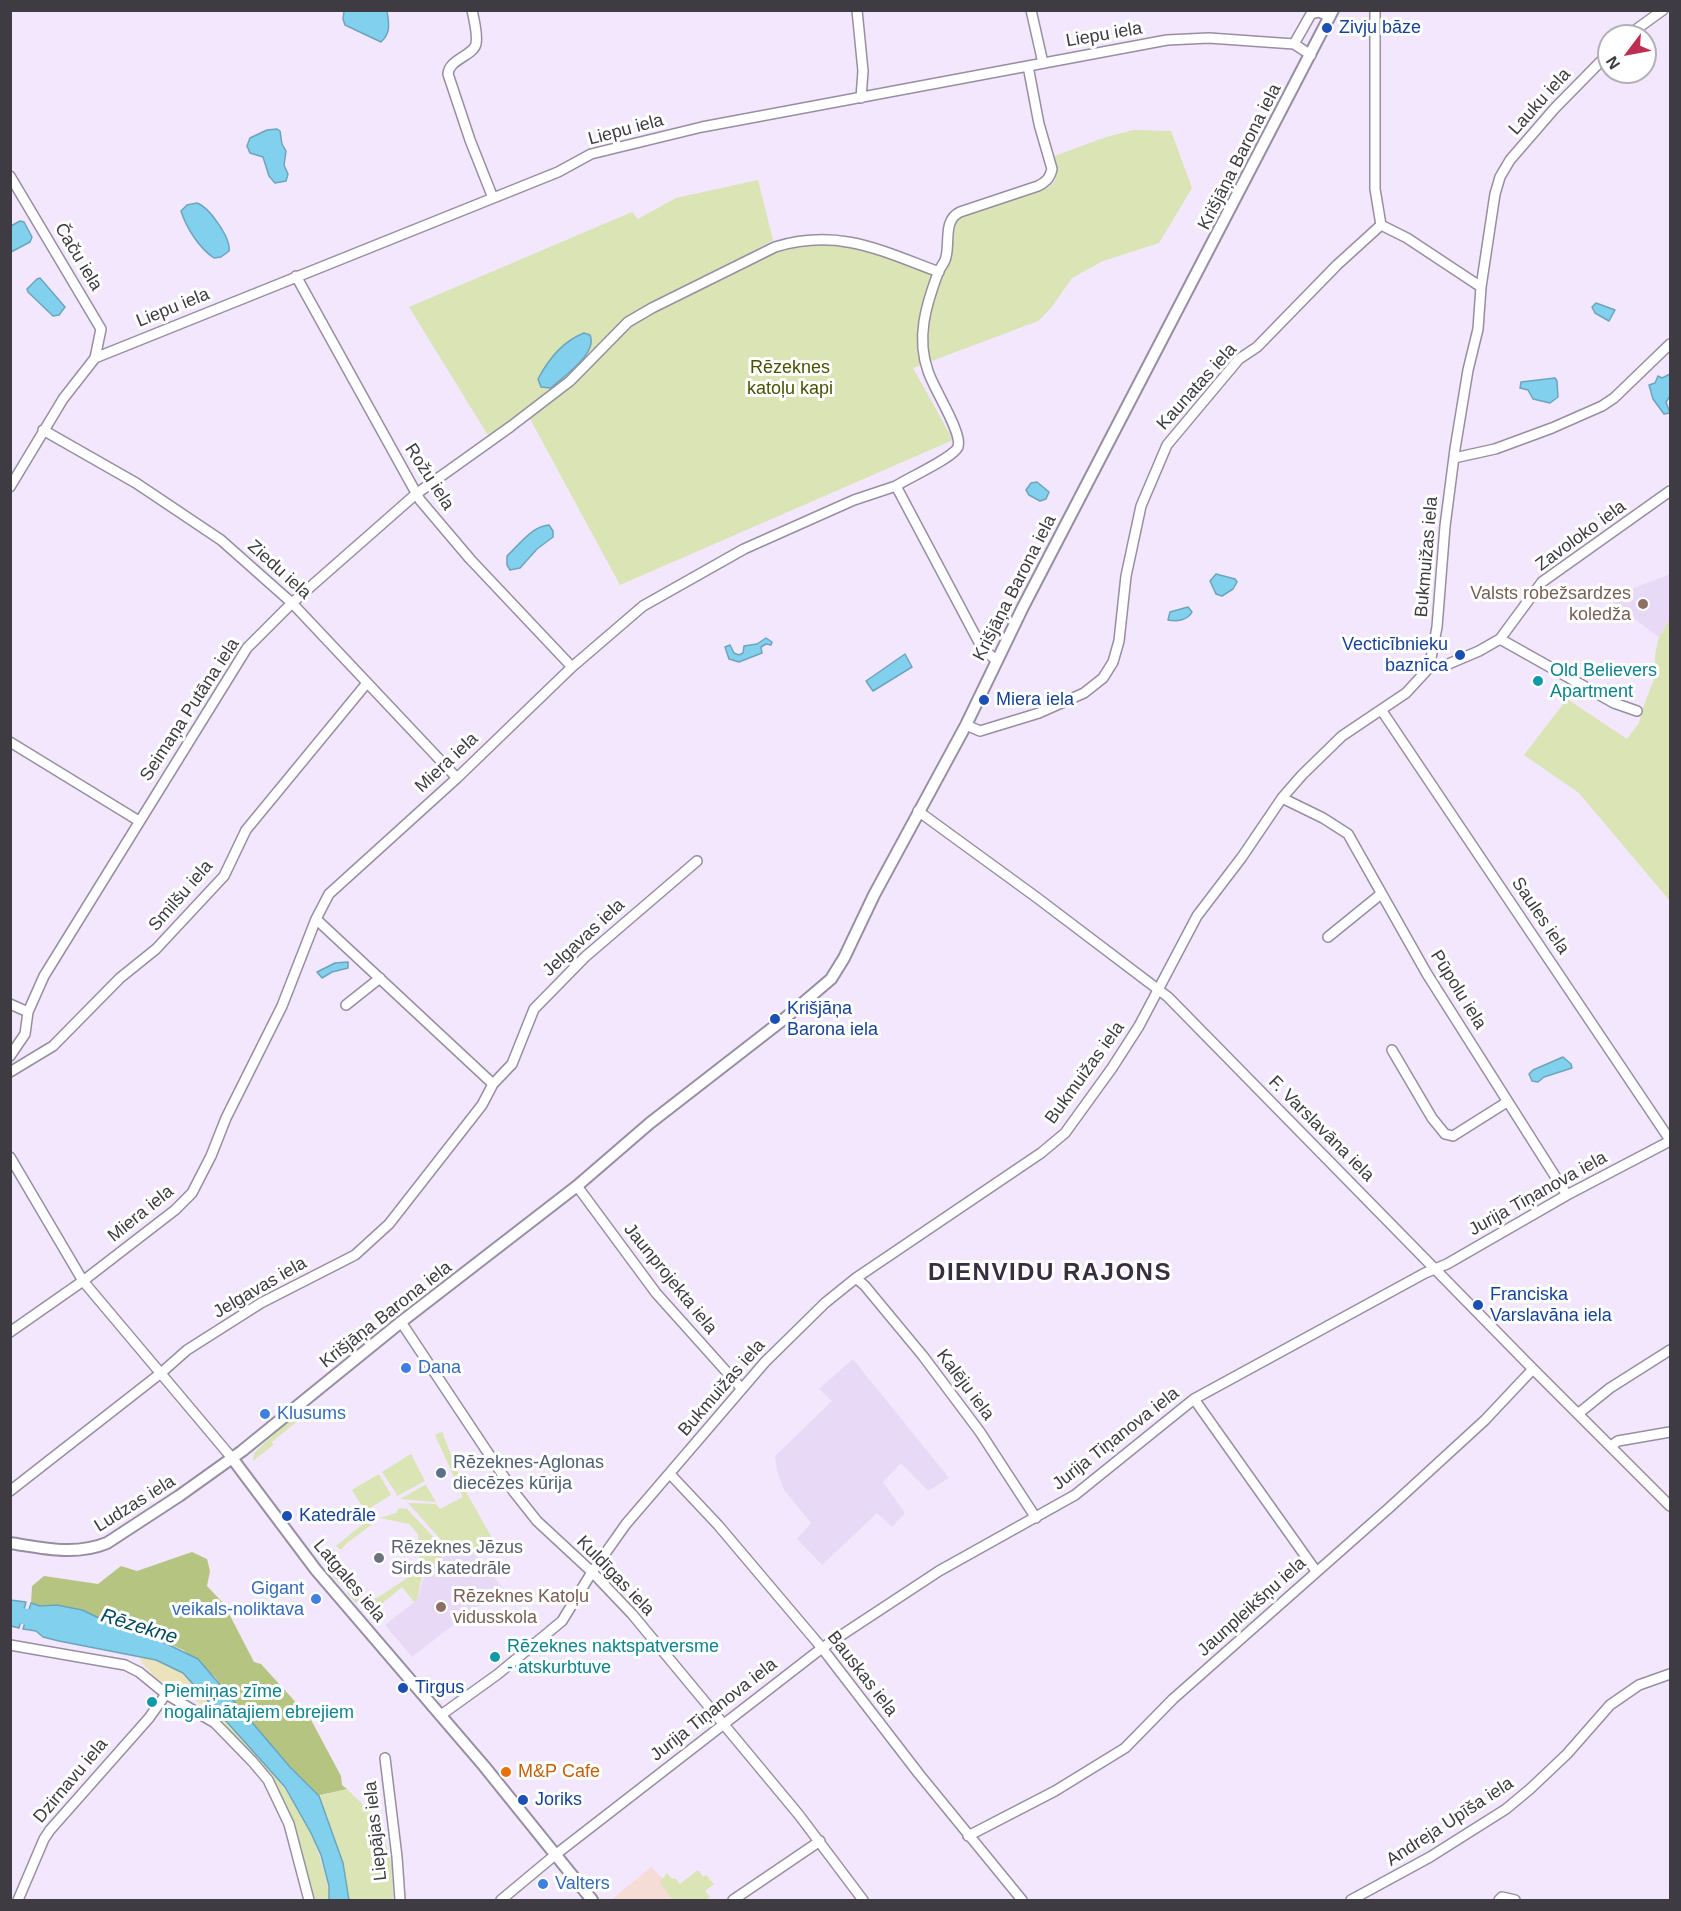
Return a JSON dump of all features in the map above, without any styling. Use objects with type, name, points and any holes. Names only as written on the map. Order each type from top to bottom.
[{"type":"main road","name":"Krišjāņa Barona iela","points":[[232,1458],[401,1322],[577,1186],[650,1123],[826,985],[844,958],[874,895],[966,725],[996,660],[1332,14]]},
{"type":"main road","name":"Ludzas iela","points":[[10,1543],[57,1550],[98,1547],[170,1502],[232,1458]]},
{"type":"main road","name":"Latgales iela","points":[[232,1458],[316,1570],[441,1715],[592,1900]]},
{"type":"street","points":[[472,10],[476,44],[452,65],[448,74],[470,140],[493,198]]},
{"type":"street","points":[[857,10],[863,71],[861,98]]},
{"type":"street","points":[[1031,10],[1043,63]]},
{"type":"street","points":[[1375,10],[1375,189],[1381,225],[1407,238],[1481,287]]},
{"type":"street","points":[[1644,24],[1663,10]]},
{"type":"street","points":[[1294,44],[1311,15],[1318,12],[1332,14]]},
{"type":"street","name":"Liepu iela","points":[[10,487],[63,399],[95,358],[558,172],[591,154],[702,128],[1167,40],[1209,38],[1294,44],[1311,55]]},
{"type":"street","name":"Lauku iela","points":[[1500,177],[1510,160],[1597,64]]},
{"type":"street","name":"Miera iela","points":[[10,1332],[83,1281],[175,1210],[192,1193],[212,1156],[226,1118],[282,1006],[316,920],[329,894],[457,778],[572,668],[643,606],[744,549],[854,500],[896,486],[954,453],[959,442],[956,431],[927,371],[923,352],[922,331],[925,313],[947,253],[950,222],[956,214],[1038,186],[1045,183],[1051,174],[1052,169],[1039,124],[1028,66]]},
{"type":"street","name":"Čaču iela","points":[[10,176],[101,328],[95,358]]},
{"type":"street","name":"Bukmuižas iela","points":[[441,1715],[498,1674],[562,1621],[592,1572],[626,1524],[765,1362],[825,1303],[856,1278],[1041,1153],[1065,1133],[1139,1026],[1197,916],[1242,857],[1282,798],[1342,736],[1406,693],[1428,668],[1437,627],[1445,526],[1454,458],[1468,370],[1478,329],[1481,287],[1494,194],[1500,177]]},
{"type":"street","name":"Kaunatas iela","points":[[966,725],[980,731],[1039,713],[1084,693],[1102,678],[1113,662],[1119,641],[1125,585],[1141,506],[1167,445],[1239,359],[1257,347],[1337,265],[1381,225]]},
{"type":"street","name":"Seimaņa Putāna iela","points":[[10,1056],[25,1034],[28,1012],[44,976],[247,648],[292,603],[416,494],[570,381],[627,322],[775,247],[794,242],[818,240],[852,241],[939,272]]},
{"type":"street","name":"Rožu iela","points":[[296,276],[416,494],[470,560],[572,668]]},
{"type":"street","points":[[1454,458],[1495,449],[1602,406],[1614,398],[1671,344]]},
{"type":"street","name":"Ziedu iela","points":[[43,430],[136,483],[220,540],[292,603],[457,778]]},
{"type":"street","points":[[896,486],[982,648],[996,660]]},
{"type":"street","name":"Zavoloko iela","points":[[1428,668],[1446,665],[1500,639],[1542,582],[1671,491]]},
{"type":"street","points":[[1500,639],[1614,703],[1637,711]]},
{"type":"street","name":"Smilšu iela","points":[[10,1072],[53,1046],[120,978],[156,950],[224,876],[246,830],[368,683]]},
{"type":"street","name":"Saules iela","points":[[1382,711],[1671,1141]]},
{"type":"street","points":[[10,742],[139,821]]},
{"type":"street","name":"Pūpolu iela","points":[[1282,798],[1323,818],[1348,834],[1427,974],[1567,1195]]},
{"type":"street","name":"F. Varslavāna iela","points":[[918,811],[1158,989],[1671,1506]]},
{"type":"street","name":"Jelgavas iela","points":[[10,1491],[161,1374],[187,1350],[261,1303],[355,1255],[389,1224],[482,1105],[493,1084],[512,1064],[534,1009],[585,957],[697,861]]},
{"type":"street","points":[[1328,937],[1381,894]]},
{"type":"street","points":[[316,920],[493,1084]]},
{"type":"street","points":[[346,1005],[380,978]]},
{"type":"street","points":[[10,1004],[28,1012]]},
{"type":"street","points":[[1392,1050],[1432,1118],[1445,1134],[1453,1136],[1507,1102]]},
{"type":"street","name":"Jurija Tiņanova iela","points":[[501,1900],[555,1855],[822,1648],[939,1571],[1036,1518],[1093,1482],[1194,1399],[1446,1264],[1567,1195],[1671,1141]]},
{"type":"street","name":"Latgales iela","points":[[10,1157],[13,1171],[83,1281],[232,1458]]},
{"type":"street","name":"Jaunprojekta iela","points":[[577,1186],[656,1293],[742,1389]]},
{"type":"street","name":"Kalēju iela","points":[[856,1278],[923,1356],[973,1422],[1036,1518]]},
{"type":"street","name":"Kuldīgas iela","points":[[401,1322],[514,1492],[537,1521],[592,1572],[632,1614],[820,1841],[863,1900]]},
{"type":"street","points":[[1579,1413],[1610,1388],[1671,1350]]},
{"type":"street","name":"Jaunpleikšņu iela","points":[[968,1836],[1055,1791],[1125,1748],[1173,1699],[1485,1420],[1533,1369]]},
{"type":"street","points":[[1194,1399],[1316,1571]]},
{"type":"street","points":[[1611,1446],[1618,1441],[1671,1432]]},
{"type":"street","name":"Bauskas iela","points":[[670,1474],[718,1525],[822,1648],[968,1836],[1022,1900]]},
{"type":"street","points":[[10,1645],[125,1665],[139,1672],[166,1694],[214,1723],[268,1780],[289,1824],[309,1900]]},
{"type":"street","name":"Andreja Upīša iela","points":[[1351,1900],[1408,1870],[1506,1809],[1567,1754],[1610,1706],[1639,1685],[1671,1674]]},
{"type":"street","name":"Dzirnavu iela","points":[[18,1900],[50,1830],[149,1718],[166,1694]]},
{"type":"street","name":"Liepājas iela","points":[[385,1758],[400,1900]]},
{"type":"street","points":[[733,1900],[820,1841]]},
{"type":"street","points":[[1501,1899],[1515,1900]]},
{"type":"shaded area","name":"Valsts robežsardzes koledža","points":[[1670,574],[1670,618],[1659,637],[1617,606],[1613,602],[1614,596]]},
{"type":"shaded area","points":[[853,1359],[949,1478],[928,1491],[901,1463],[883,1482],[905,1513],[892,1527],[877,1513],[822,1565],[797,1539],[811,1523],[784,1490],[777,1471],[775,1456],[832,1401],[819,1389]]},
{"type":"shaded area","name":"Rēzeknes Katoļu vidusskola","points":[[464,1548],[475,1554],[502,1587],[412,1657],[385,1625],[417,1600],[426,1571],[453,1549]]},
{"type":"shaded area","points":[[651,1867],[685,1900],[611,1900]]},
{"type":"green space","name":"Rēzeknes katoļu kapi","points":[[1134,130],[1171,131],[1192,188],[1159,243],[1103,261],[1072,278],[1051,308],[1038,321],[913,368],[953,440],[620,585],[529,417],[614,337],[718,280],[788,247],[831,243],[857,244],[923,268],[946,267],[956,219],[1019,195],[1049,187],[1056,176],[1052,157],[1106,137]]},
{"type":"green space","points":[[758,180],[773,240],[622,321],[563,380],[489,437],[409,307],[632,212],[638,219],[676,198]]},
{"type":"green space","points":[[1670,618],[1670,901],[1579,793],[1524,755],[1567,699],[1627,739],[1639,723],[1655,677],[1655,655],[1659,637]]},
{"type":"green space","points":[[296,1413],[300,1419],[253,1461],[254,1453]]},
{"type":"green space","points":[[442,1432],[465,1490],[493,1540],[475,1554],[464,1548],[451,1551],[408,1503],[436,1504],[440,1509],[463,1497],[435,1435]]},
{"type":"green space","points":[[411,1454],[425,1481],[397,1496],[400,1487],[396,1493],[382,1472]]},
{"type":"green space","points":[[379,1474],[391,1495],[365,1511],[352,1490]]},
{"type":"green space","points":[[425,1485],[436,1502],[400,1499]]},
{"type":"green space","points":[[399,1508],[407,1509],[439,1543],[443,1554],[423,1575],[417,1600],[414,1602],[402,1587],[373,1611],[355,1602],[347,1593],[352,1590],[365,1600],[377,1598],[409,1577],[414,1572],[419,1558],[418,1534],[409,1524],[380,1518],[396,1513]]},
{"type":"green space","points":[[378,1517],[378,1520],[341,1550],[336,1546],[369,1519]]},
{"type":"green space","points":[[333,1549],[336,1556],[336,1567],[342,1578],[339,1583],[331,1574],[326,1555]]},
{"type":"green space","points":[[192,1552],[207,1559],[210,1571],[207,1586],[224,1604],[254,1662],[261,1664],[310,1718],[341,1776],[342,1785],[347,1789],[316,1796],[229,1697],[215,1677],[183,1650],[148,1635],[131,1633],[82,1610],[31,1603],[32,1586],[44,1576],[98,1584],[121,1566],[137,1571]]},
{"type":"green space","points":[[214,1706],[292,1799],[314,1842],[325,1874],[329,1900],[313,1900],[294,1831],[278,1792],[220,1722],[207,1713]]},
{"type":"green space","points":[[347,1789],[380,1821],[392,1866],[393,1900],[349,1900],[343,1863],[319,1796]]},
{"type":"green space","points":[[698,1870],[703,1877],[706,1875],[714,1884],[705,1891],[710,1897],[706,1900],[673,1900],[660,1882],[667,1873],[680,1884]]},
{"type":"sand","points":[[142,1657],[156,1660],[183,1673],[212,1705],[207,1710],[194,1699],[157,1679],[141,1662]]},
{"type":"water","points":[[344,11],[387,11],[389,24],[386,35],[381,42],[345,25]]},
{"type":"water","points":[[267,130],[280,131],[282,144],[286,151],[284,165],[288,174],[286,181],[275,183],[269,176],[263,157],[250,153],[247,146],[250,138]]},
{"type":"water","points":[[197,203],[213,217],[227,239],[229,251],[221,257],[214,258],[203,249],[183,217],[181,211],[187,205]]},
{"type":"water","points":[[20,221],[24,222],[32,237],[30,242],[11,252],[11,226]]},
{"type":"water","points":[[40,278],[65,307],[59,315],[53,316],[28,292],[27,289]]},
{"type":"water","points":[[1596,303],[1615,310],[1609,321],[1595,313],[1592,307]]},
{"type":"water","points":[[584,333],[590,335],[591,342],[585,357],[551,388],[541,387],[538,379],[551,358],[569,341]]},
{"type":"water","points":[[1670,374],[1670,396],[1666,402],[1670,413],[1664,414],[1653,399],[1649,385],[1655,383],[1658,376],[1662,378]]},
{"type":"water","points":[[1555,378],[1558,397],[1550,403],[1533,399],[1528,390],[1520,388],[1521,382]]},
{"type":"water","points":[[1037,482],[1049,492],[1046,499],[1040,501],[1029,495],[1026,490],[1031,483]]},
{"type":"water","points":[[549,525],[553,531],[553,537],[537,549],[520,568],[510,570],[507,565],[507,556],[531,532]]},
{"type":"water","points":[[1216,574],[1235,579],[1237,582],[1233,589],[1222,596],[1216,594],[1210,581]]},
{"type":"water","points":[[1188,607],[1192,612],[1185,619],[1168,620],[1170,612]]},
{"type":"water","points":[[766,638],[772,642],[771,645],[766,644],[761,647],[762,653],[739,662],[729,659],[725,647],[730,645],[734,653],[739,655],[743,653],[744,646],[757,644]]},
{"type":"water","points":[[905,654],[912,667],[873,691],[866,681]]},
{"type":"water","points":[[348,962],[348,968],[332,972],[322,978],[317,972],[335,963]]},
{"type":"water","points":[[1563,1057],[1572,1068],[1544,1077],[1538,1082],[1532,1081],[1529,1074],[1533,1070]]},
{"type":"water","points":[[10,1600],[26,1602],[19,1628],[11,1626]]},
{"type":"water","points":[[31,1603],[82,1610],[131,1633],[148,1635],[198,1659],[290,1767],[319,1796],[343,1863],[349,1900],[329,1900],[329,1886],[321,1855],[285,1787],[183,1673],[156,1660],[59,1641],[43,1637],[36,1631],[23,1629]]},
{"type":"waterway","name":"Rēzekne","points":[[10,1613],[48,1622]]},
{"type":"place","name":"Zivju bāze","points":[[1327,28]]},
{"type":"place","name":"Valsts robežsardzes koledža","points":[[1643,604]]},
{"type":"place","name":"Vecticībnieku baznīca","points":[[1460,655]]},
{"type":"place","name":"Old Believers Apartment","points":[[1538,681]]},
{"type":"place","name":"Miera iela","points":[[984,700]]},
{"type":"place","name":"Krišjāņa Barona iela","points":[[775,1019]]},
{"type":"place","name":"Franciska Varslavāna iela","points":[[1478,1305]]},
{"type":"place","name":"Dana","points":[[406,1368]]},
{"type":"place","name":"Klusums","points":[[265,1414]]},
{"type":"place","name":"Rēzeknes-Aglonas diecēzes kūrija","points":[[441,1473]]},
{"type":"place","name":"Katedrāle","points":[[287,1516]]},
{"type":"place","name":"Rēzeknes Jēzus Sirds katedrāle","points":[[379,1558]]},
{"type":"place","name":"Gigant veikals-noliktava","points":[[316,1599]]},
{"type":"place","name":"Rēzeknes Katoļu vidusskola","points":[[441,1607]]},
{"type":"place","name":"Rēzeknes naktspatversme - atskurbtuve","points":[[495,1657]]},
{"type":"place","name":"Tirgus","points":[[403,1688]]},
{"type":"place","name":"Piemiņas zīme nogalinātajiem ebrejiem","points":[[152,1702]]},
{"type":"place","name":"M&P Cafe","points":[[506,1772]]},
{"type":"place","name":"Joriks","points":[[523,1800]]},
{"type":"place","name":"Valters","points":[[543,1884]]},
{"type":"district","name":"DIENVIDU RAJONS","points":[[1050,1273]]}]
